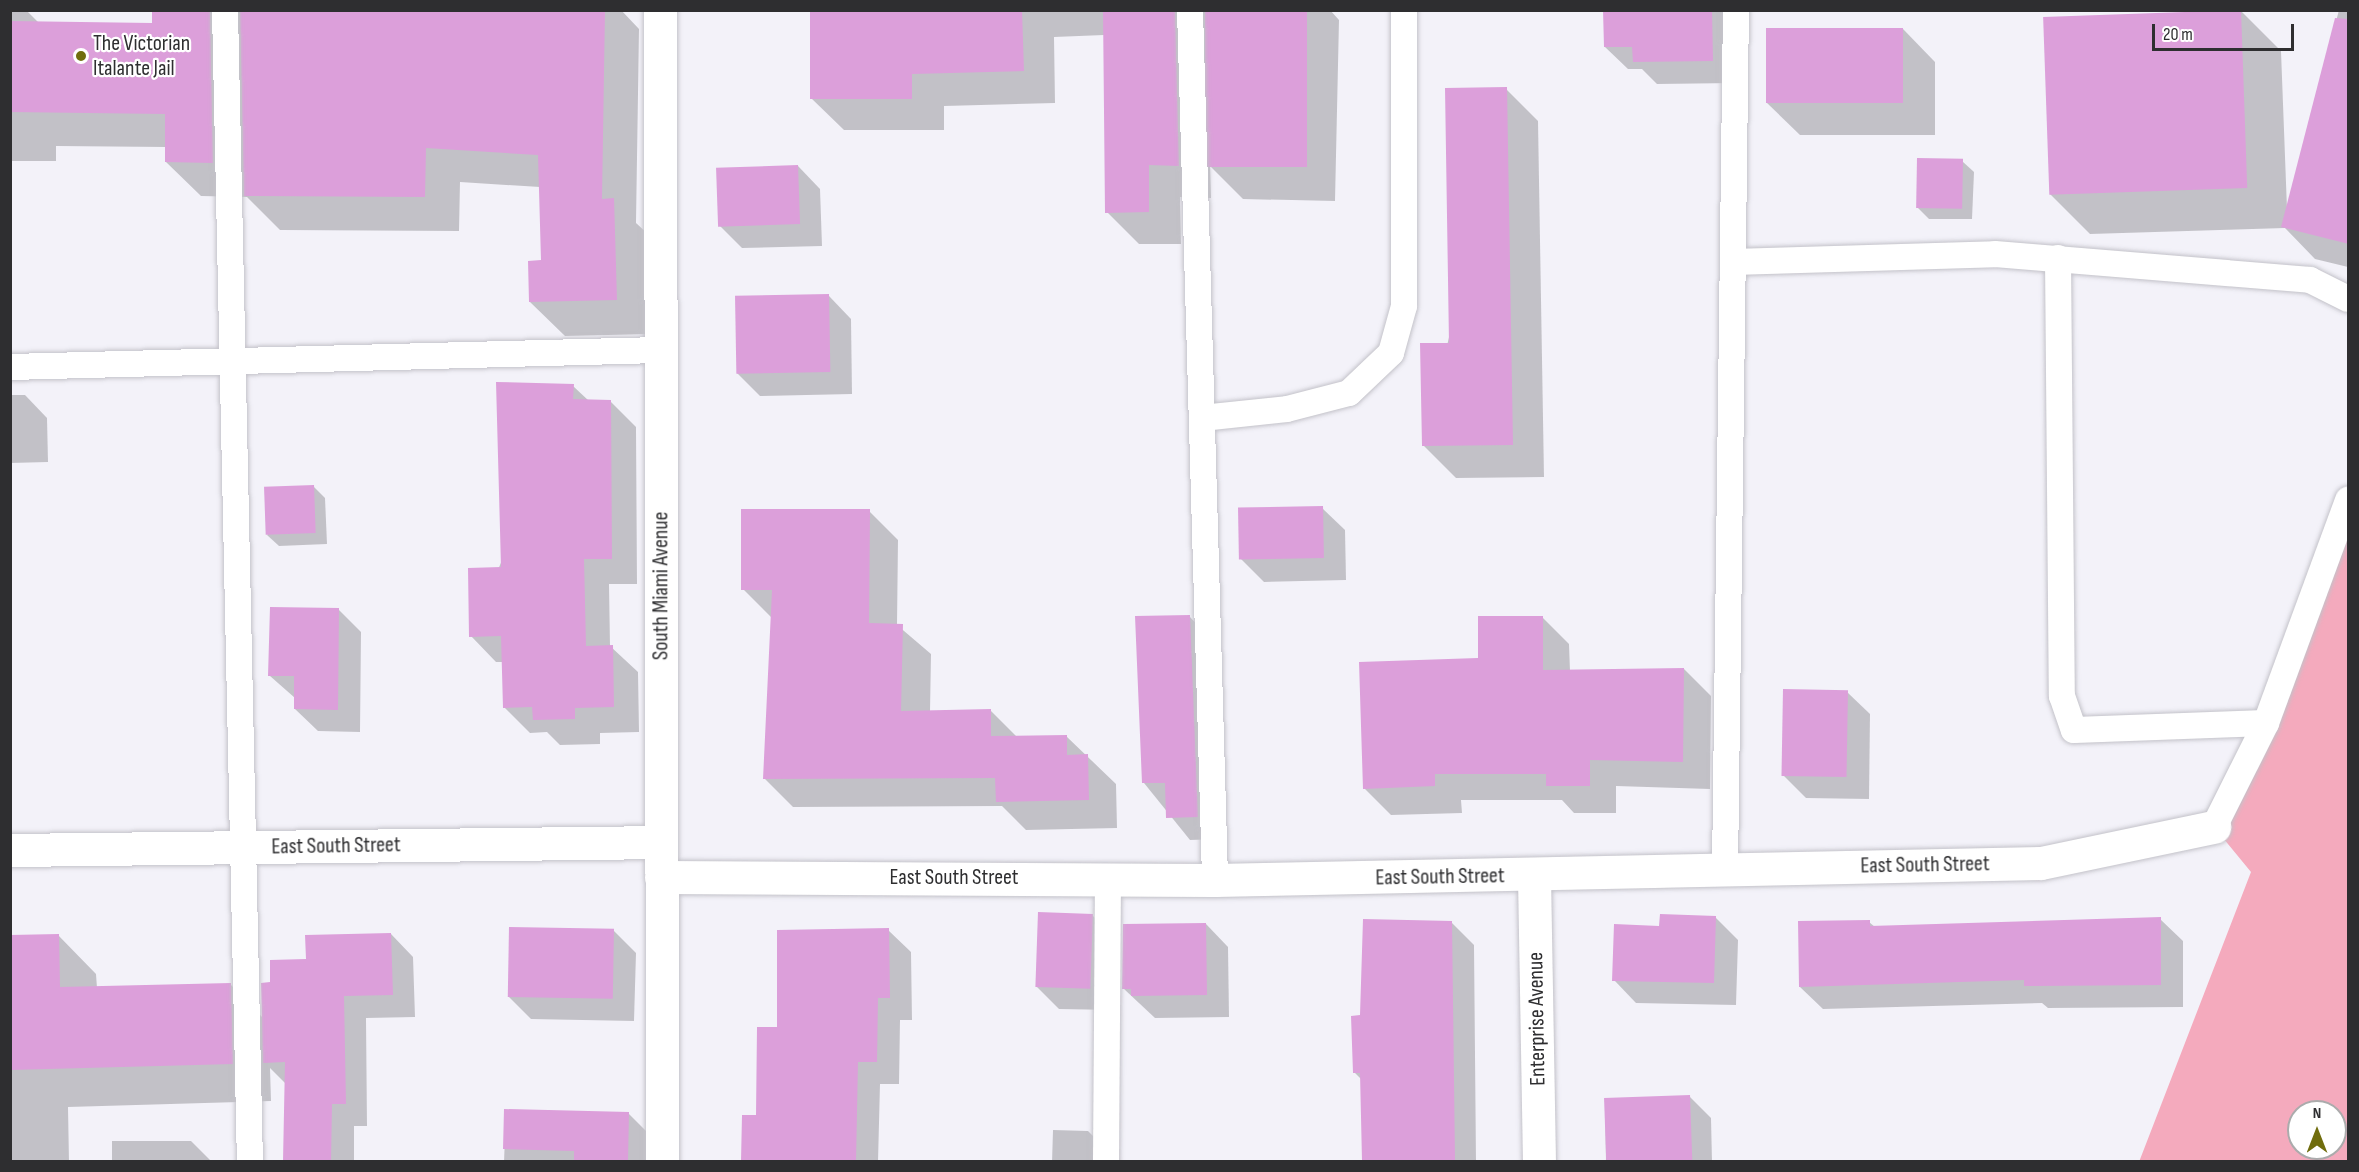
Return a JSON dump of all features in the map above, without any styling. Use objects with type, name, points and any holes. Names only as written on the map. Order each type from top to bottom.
[{"type":"street","name":"South Miami Avenue","points":[[660,10],[662,1161]]},
{"type":"street","name":"East South Street","points":[[661,877],[1215,880],[1534,876],[2041,863],[2214,827]]},
{"type":"street","name":"East South Street","points":[[10,850],[661,842]]},
{"type":"street","name":"Enterprise Avenue","points":[[1534,876],[1539,1161]]},
{"type":"lane","points":[[225,10],[250,1161]]},
{"type":"lane","points":[[1190,10],[1215,880]]},
{"type":"lane","points":[[1202,418],[1287,410],[1349,393],[1391,353],[1404,306],[1404,10]]},
{"type":"lane","points":[[1725,870],[1736,10]]},
{"type":"lane","points":[[1733,262],[1995,254],[2310,280],[2349,299]]},
{"type":"lane","points":[[2058,258],[2062,696],[2074,730],[2266,723]]},
{"type":"lane","points":[[10,367],[660,350]]},
{"type":"lane","points":[[2214,827],[2266,723],[2349,500]]},
{"type":"lane","points":[[1106,1161],[1108,879]]},
{"type":"shaded area","points":[[2348,500],[2348,1161],[2139,1162],[2251,872],[2214,827]]},
{"type":"building","points":[[152,10],[210,10],[213,163],[165,162],[165,114],[10,112],[10,21],[152,23]]},
{"type":"building","points":[[240,10],[605,10],[602,199],[614,198],[617,300],[529,302],[528,261],[541,260],[538,155],[426,148],[425,197],[244,196]]},
{"type":"building","points":[[810,10],[1022,10],[1024,71],[912,74],[912,99],[810,99]]},
{"type":"building","points":[[1103,10],[1175,10],[1179,166],[1149,165],[1149,212],[1105,213]]},
{"type":"building","points":[[1205,10],[1307,10],[1307,167],[1205,167]]},
{"type":"building","points":[[1603,10],[1712,10],[1713,61],[1633,62],[1632,47],[1604,47]]},
{"type":"building","points":[[2241,10],[2247,188],[2049,195],[2043,17]]},
{"type":"building","points":[[2335,18],[2349,19],[2349,244],[2281,227]]},
{"type":"building","points":[[1766,28],[1903,28],[1903,103],[1766,103]]},
{"type":"building","points":[[1507,87],[1513,445],[1422,446],[1420,343],[1449,343],[1445,88]]},
{"type":"building","points":[[1917,158],[1963,159],[1962,209],[1916,208]]},
{"type":"building","points":[[798,165],[800,224],[718,227],[716,168]]},
{"type":"building","points":[[829,294],[830,372],[736,374],[735,296]]},
{"type":"building","points":[[496,382],[574,384],[573,399],[611,400],[612,559],[584,559],[586,646],[613,645],[614,707],[575,708],[575,719],[533,720],[532,707],[503,708],[501,636],[469,637],[468,568],[501,567]]},
{"type":"building","points":[[314,485],[316,533],[266,535],[264,487]]},
{"type":"building","points":[[1323,506],[1324,558],[1239,559],[1238,507]]},
{"type":"building","points":[[741,509],[870,509],[869,623],[903,624],[901,711],[991,709],[991,736],[1067,735],[1067,755],[1088,754],[1089,800],[996,802],[995,778],[763,779],[772,590],[741,590]]},
{"type":"building","points":[[270,607],[339,608],[338,710],[294,709],[294,676],[268,676]]},
{"type":"building","points":[[1190,615],[1198,817],[1166,818],[1165,783],[1142,783],[1135,616]]},
{"type":"building","points":[[1478,616],[1543,616],[1543,670],[1684,668],[1683,762],[1590,760],[1590,786],[1546,786],[1546,774],[1435,774],[1435,786],[1363,789],[1359,662],[1478,658]]},
{"type":"building","points":[[1783,689],[1848,690],[1846,777],[1781,776]]},
{"type":"building","points":[[1038,912],[1093,914],[1090,989],[1035,987]]},
{"type":"building","points":[[1660,914],[1716,916],[1714,983],[1612,981],[1614,924],[1659,926]]},
{"type":"building","points":[[2161,917],[2161,985],[2024,986],[2024,980],[1799,987],[1798,921],[1870,920],[1870,926]]},
{"type":"building","points":[[1363,919],[1452,921],[1455,1160],[1362,1161],[1360,1073],[1353,1073],[1351,1016],[1360,1015]]},
{"type":"building","points":[[1206,923],[1207,995],[1131,996],[1131,989],[1122,989],[1123,924]]},
{"type":"building","points":[[509,927],[614,929],[613,999],[508,997]]},
{"type":"building","points":[[889,928],[890,998],[878,998],[877,1062],[858,1062],[856,1161],[741,1161],[742,1115],[756,1115],[757,1027],[777,1027],[777,930]]},
{"type":"building","points":[[391,933],[393,995],[344,996],[346,1104],[332,1104],[331,1161],[283,1161],[285,1062],[263,1063],[261,983],[270,982],[270,960],[306,959],[305,935]]},
{"type":"building","points":[[59,934],[60,987],[231,983],[233,1064],[10,1070],[10,935]]},
{"type":"building","points":[[1690,1095],[1692,1161],[1606,1162],[1604,1098]]},
{"type":"building","points":[[504,1109],[629,1112],[628,1161],[574,1161],[574,1151],[503,1149]]},
{"type":"place","name":"The Victorian Italante Jail","points":[[81,56]]}]
